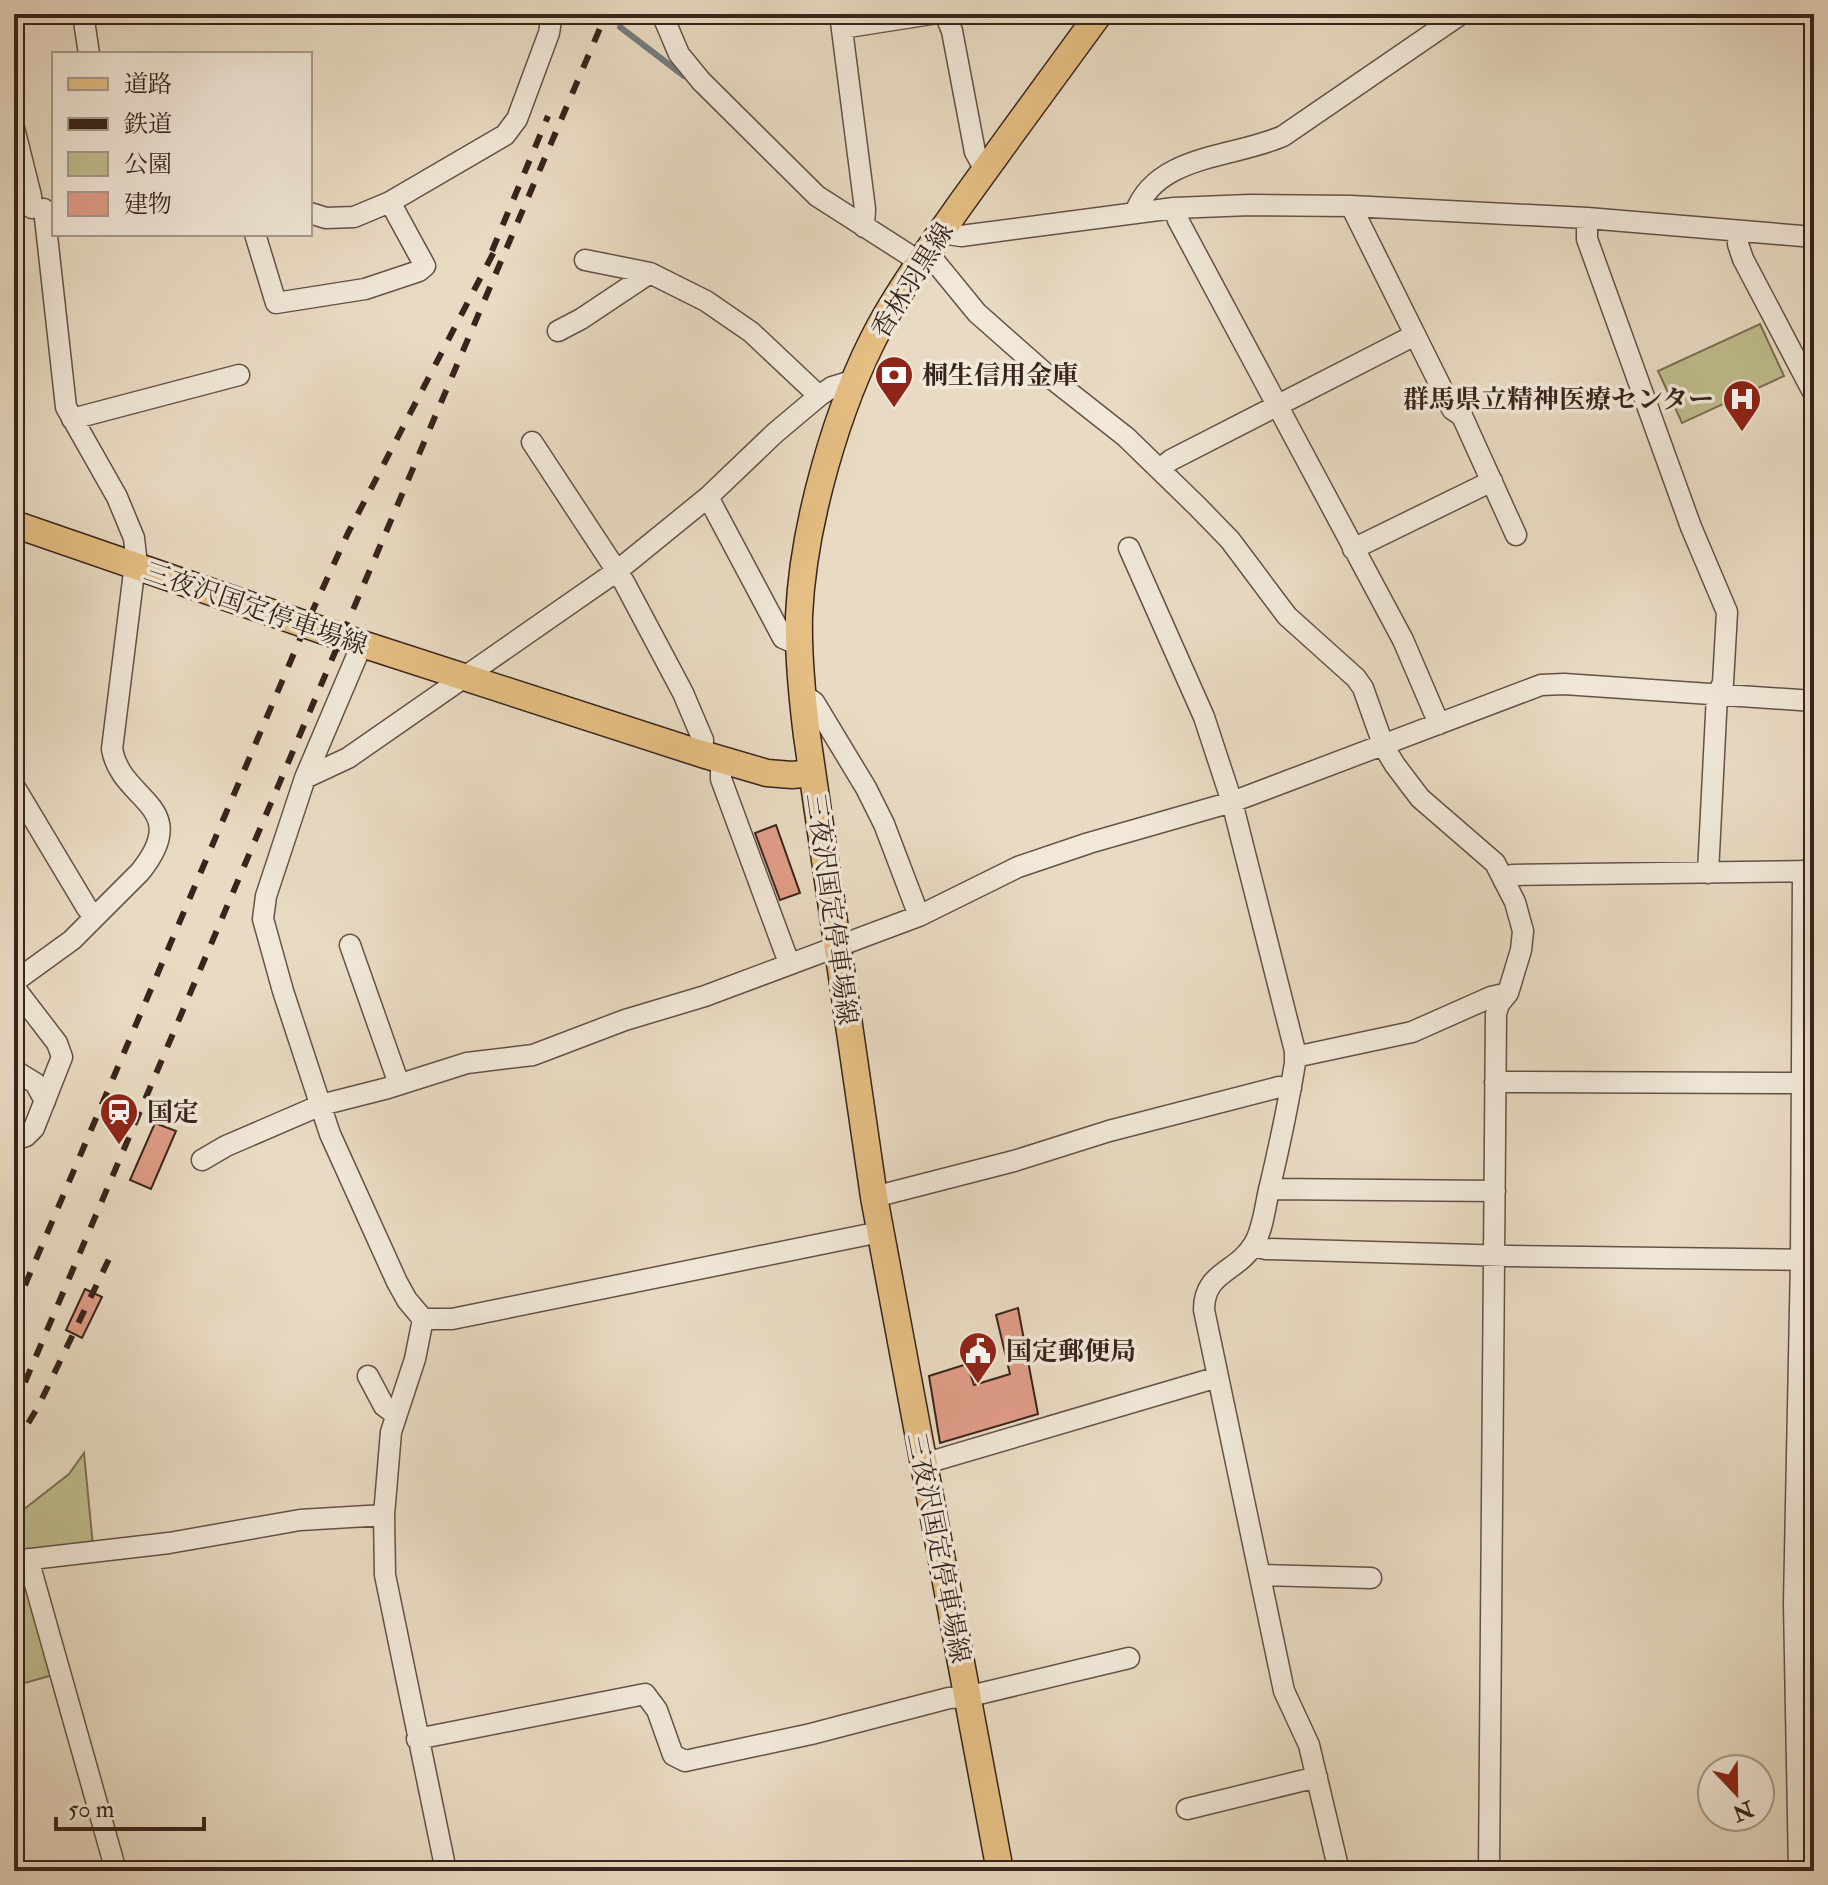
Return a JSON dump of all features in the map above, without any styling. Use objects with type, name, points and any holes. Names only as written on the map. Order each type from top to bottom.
[{"type":"main road","name":"香林羽黒線","points":[[812,773],[799,645],[806,555],[819,495],[855,380],[881,326],[929,249],[1099,14]]},
{"type":"main road","name":"三夜沢国定停車場線","points":[[14,524],[362,644],[712,757],[767,773],[812,773],[874,1197],[1000,1871]]},
{"type":"street","points":[[83,14],[89,52]]},
{"type":"street","points":[[662,14],[679,54],[701,81],[817,196],[864,227],[929,249],[967,304],[993,329],[1126,437],[1230,540],[1287,616],[1356,678],[1363,688],[1384,747],[1420,798],[1495,863],[1515,902],[1523,931],[1521,950],[1508,993],[1496,1014],[1489,1871]]},
{"type":"street","points":[[864,227],[865,209],[841,21],[931,14]]},
{"type":"street","points":[[945,14],[952,31],[975,152],[985,170]]},
{"type":"street","points":[[1135,213],[1143,193],[1167,174],[1183,166],[1283,136],[1461,14]]},
{"type":"street","points":[[312,213],[345,219],[390,202],[495,143],[511,128],[526,98],[554,16]]},
{"type":"street","points":[[14,128],[36,209],[66,407],[102,469],[134,538],[135,566],[112,749],[121,773],[155,809],[159,831],[149,860],[95,917],[72,940],[14,984],[62,1053],[62,1062],[30,1133],[14,1140]]},
{"type":"street","points":[[256,236],[276,303],[365,289],[419,271],[425,266],[390,202]]},
{"type":"street","points":[[929,249],[961,236],[1174,208],[1351,206],[1587,218],[1814,237]]},
{"type":"street","points":[[1351,206],[1452,409],[1462,416],[1516,535]]},
{"type":"street","points":[[1174,208],[1403,640],[1439,724]]},
{"type":"street","points":[[1587,218],[1587,239],[1592,254],[1691,527],[1727,612],[1723,683],[1717,695],[1708,873]]},
{"type":"street","points":[[1739,231],[1738,244],[1743,259],[1814,394]]},
{"type":"street","points":[[585,260],[650,273],[706,301],[751,332],[819,396]]},
{"type":"street","points":[[558,331],[650,273]]},
{"type":"street","points":[[1160,469],[1171,460],[1415,335]]},
{"type":"street","points":[[72,419],[239,375]]},
{"type":"street","points":[[305,778],[336,766],[617,571],[708,497],[819,396],[832,387],[855,380]]},
{"type":"street","points":[[532,442],[617,571],[683,693],[721,779],[789,963]]},
{"type":"street","points":[[1353,549],[1492,481]]},
{"type":"street","points":[[708,497],[783,638],[799,645]]},
{"type":"street","points":[[1129,548],[1204,717],[1232,802],[1295,1057],[1269,1189],[1253,1246],[1238,1262],[1214,1279],[1205,1292],[1204,1310],[1284,1691],[1309,1745],[1339,1871]]},
{"type":"street","points":[[362,644],[305,778],[266,896],[263,919],[330,1134],[397,1282],[423,1319],[452,1319],[880,1232]]},
{"type":"street","points":[[202,1160],[226,1146],[321,1105],[334,1104],[467,1063],[533,1055],[625,1020],[705,996],[919,916],[1018,867],[1232,802],[1384,747],[1527,689],[1551,684],[1814,701]]},
{"type":"street","points":[[802,694],[814,702],[866,788],[884,824],[919,916]]},
{"type":"street","points":[[14,786],[95,917]]},
{"type":"street","points":[[1504,881],[1512,875],[1808,871],[1808,1260],[1794,1603],[1799,1871]]},
{"type":"street","points":[[350,945],[399,1084]]},
{"type":"street","points":[[1295,1057],[1412,1032],[1491,997],[1508,993]]},
{"type":"street","points":[[14,1070],[32,1080],[45,1101]]},
{"type":"street","points":[[1495,1082],[1806,1072]]},
{"type":"street","points":[[874,1197],[1014,1161],[1109,1131],[1279,1087],[1291,1088]]},
{"type":"street","points":[[1269,1189],[1495,1191]]},
{"type":"street","points":[[1253,1246],[1266,1249],[1495,1256],[1808,1260]]},
{"type":"street","points":[[423,1319],[410,1377],[395,1414],[388,1455],[384,1515],[385,1575],[446,1871]]},
{"type":"street","points":[[368,1376],[384,1406],[395,1414]]},
{"type":"street","points":[[923,1464],[1218,1377]]},
{"type":"street","points":[[116,1871],[21,1560],[169,1543],[300,1520],[384,1515]]},
{"type":"street","points":[[1260,1575],[1371,1578]]},
{"type":"street","points":[[417,1739],[638,1694],[650,1698],[673,1755],[685,1761],[1129,1658]]},
{"type":"street","points":[[1187,1809],[1317,1777]]},
{"type":"green space","points":[[1760,324],[1784,376],[1682,423],[1658,371]]},
{"type":"green space","points":[[84,1453],[93,1546],[14,1556],[14,1517],[69,1474]]},
{"type":"green space","points":[[14,1568],[26,1575],[53,1675],[14,1686]]},
{"type":"building","points":[[776,825],[800,893],[780,900],[755,833]]},
{"type":"building","points":[[155,1123],[176,1131],[151,1189],[130,1180]]},
{"type":"building","points":[[85,1289],[102,1297],[82,1338],[66,1330]]},
{"type":"building","points":[[1018,1308],[1038,1414],[940,1443],[929,1376],[967,1364],[974,1385],[1010,1374],[996,1315]]},
{"type":"waterway","points":[[620,27],[684,76]]},
{"type":"railway","points":[[14,1408],[606,14]]},
{"type":"railway","points":[[492,251],[548,116]]},
{"type":"railway","points":[[14,1311],[306,625],[348,533],[498,244]]},
{"type":"railway","points":[[14,1447],[39,1405],[109,1259]]},
{"type":"place","name":"桐生信用金庫","points":[[894,409]]},
{"type":"place","name":"群馬県立精神医療センター","points":[[1742,433]]},
{"type":"place","name":"国定","points":[[119,1146]]},
{"type":"place","name":"国定郵便局","points":[[978,1385]]}]
